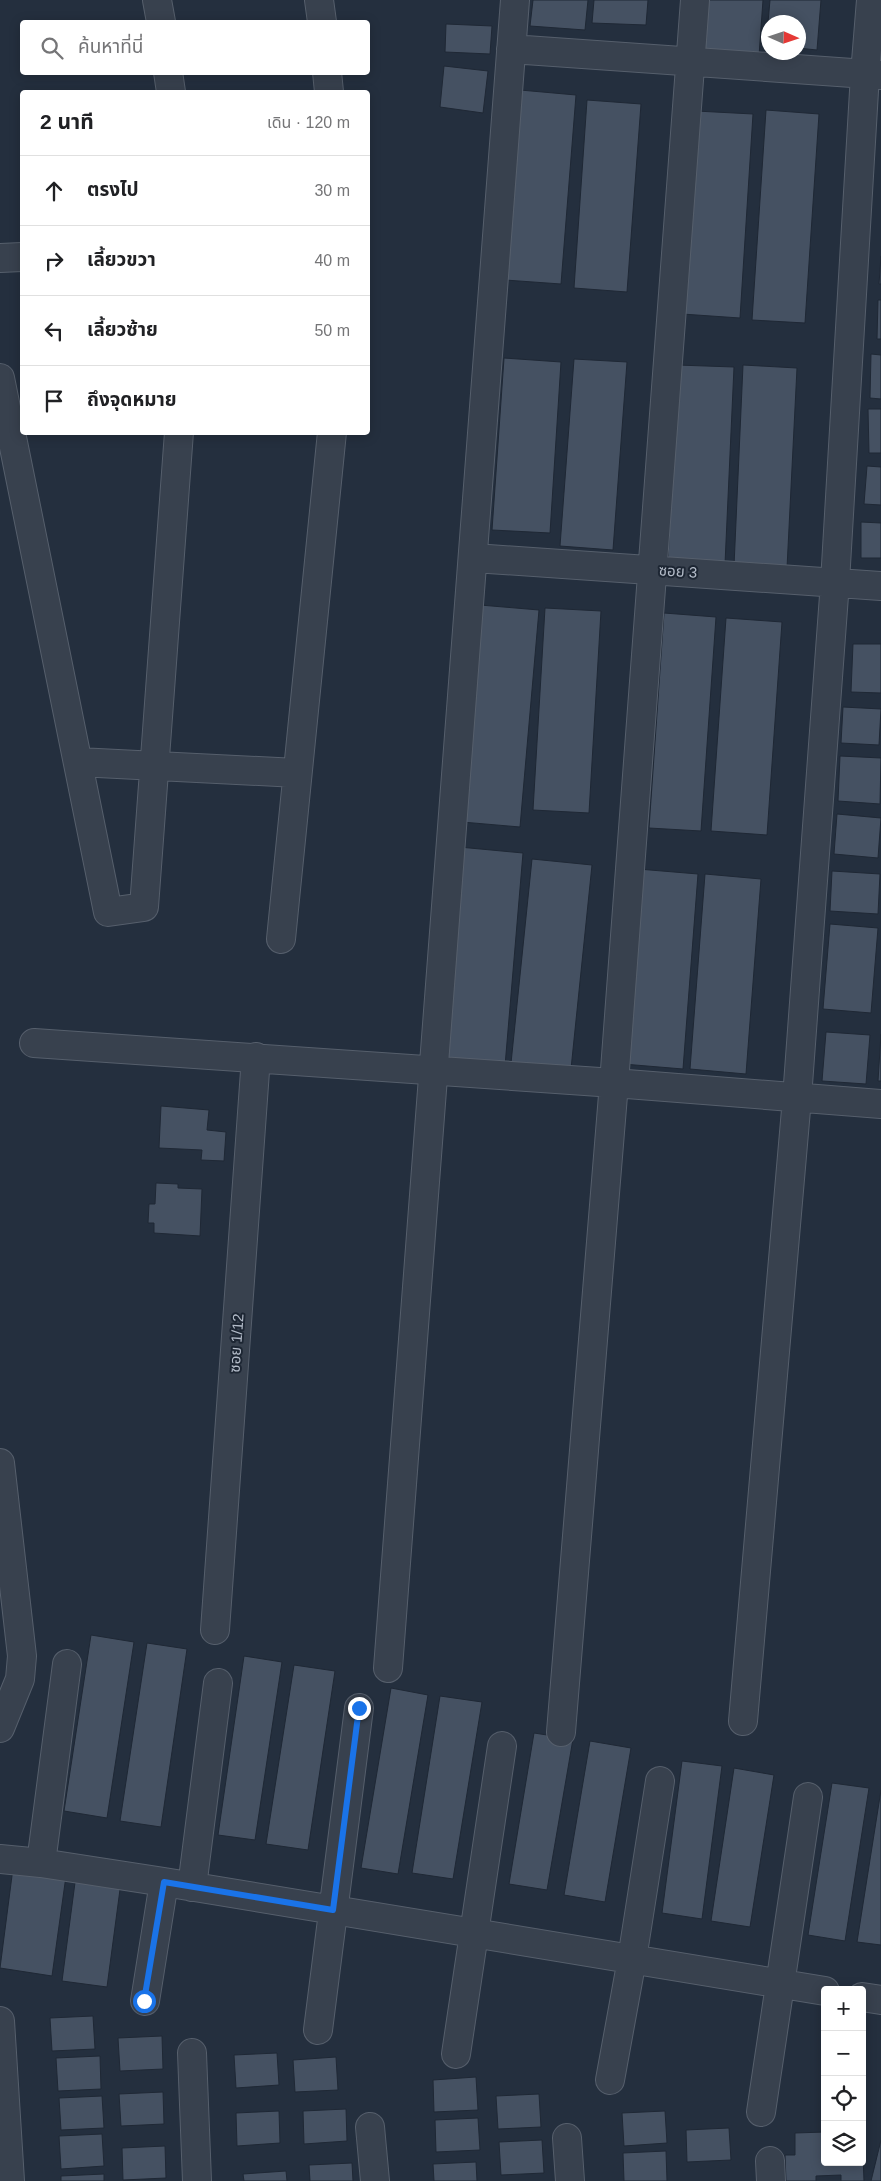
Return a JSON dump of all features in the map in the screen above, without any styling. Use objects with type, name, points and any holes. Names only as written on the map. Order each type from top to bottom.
[{"type":"street","points":[[157,0],[161,20]]},
{"type":"street","points":[[319,0],[322,20]]},
{"type":"street","points":[[388,1668],[515,0]]},
{"type":"street","points":[[561,1732],[614,1083],[695,0]]},
{"type":"street","points":[[743,1721],[797,1098],[873,74],[871,0]]},
{"type":"street","points":[[511,49],[873,74]]},
{"type":"street","points":[[168,75],[170,90]]},
{"type":"street","points":[[327,75],[329,90]]},
{"type":"street","points":[[0,258],[20,257]]},
{"type":"street","points":[[0,378],[108,912],[144,907],[179,435]]},
{"type":"street","points":[[281,939],[332,435]]},
{"type":"street","name":"ซอย 3","points":[[474,558],[881,586]]},
{"type":"street","points":[[78,762],[297,773]]},
{"type":"street","points":[[34,1044],[256,1057],[881,1104]]},
{"type":"street","name":"ซอย 1/12","points":[[215,1630],[256,1057]]},
{"type":"street","points":[[0,1463],[22,1656],[20,1679],[0,1728]]},
{"type":"street","points":[[40,1863],[67,1664]]},
{"type":"street","points":[[192,1887],[218,1683]]},
{"type":"street","points":[[318,2030],[359,1708]]},
{"type":"street","points":[[456,2054],[502,1746]]},
{"type":"street","points":[[610,2080],[632,1959],[660,1781]]},
{"type":"street","points":[[761,2112],[808,1797]]},
{"type":"street","points":[[0,1859],[40,1863],[164,1882],[821,1990]]},
{"type":"street","points":[[144,2001],[164,1882]]},
{"type":"street","points":[[866,1998],[881,2000]]},
{"type":"street","points":[[0,2021],[10,2181]]},
{"type":"street","points":[[192,2053],[197,2181]]},
{"type":"street","points":[[370,2127],[375,2181]]},
{"type":"street","points":[[567,2138],[570,2181]]},
{"type":"building","points":[[533,0],[588,0],[585,30],[530,26]]},
{"type":"building","points":[[594,0],[648,0],[646,25],[592,23]]},
{"type":"building","points":[[704,0],[763,0],[759,56],[700,51]]},
{"type":"building","points":[[770,0],[821,0],[817,50],[806,49],[806,15],[769,15]]},
{"type":"building","points":[[446,24],[492,26],[490,54],[445,52]]},
{"type":"building","points":[[444,66],[488,71],[483,113],[440,107]]},
{"type":"building","points":[[520,90],[576,95],[561,284],[505,280]]},
{"type":"building","points":[[587,100],[641,104],[627,292],[574,288]]},
{"type":"building","points":[[766,110],[819,114],[805,323],[752,320]]},
{"type":"building","points":[[696,111],[753,114],[740,318],[682,314]]},
{"type":"building","points":[[881,256],[881,284],[879,284]]},
{"type":"building","points":[[878,300],[881,300],[881,339],[877,339]]},
{"type":"building","points":[[871,354],[881,355],[881,399],[870,398]]},
{"type":"building","points":[[504,358],[561,362],[550,533],[492,530]]},
{"type":"building","points":[[574,359],[627,362],[613,550],[560,546]]},
{"type":"building","points":[[677,365],[734,367],[725,564],[668,561]]},
{"type":"building","points":[[743,365],[797,368],[787,568],[734,566]]},
{"type":"building","points":[[868,409],[881,409],[881,453],[869,453]]},
{"type":"building","points":[[867,466],[881,467],[881,505],[864,504]]},
{"type":"building","points":[[861,522],[881,523],[881,558],[861,558]]},
{"type":"building","points":[[480,605],[539,610],[520,827],[462,822]]},
{"type":"building","points":[[545,608],[601,611],[589,813],[533,810]]},
{"type":"building","points":[[664,613],[716,617],[701,831],[649,828]]},
{"type":"building","points":[[726,618],[782,622],[767,835],[711,831]]},
{"type":"building","points":[[853,644],[881,644],[881,693],[851,692]]},
{"type":"building","points":[[843,707],[881,709],[879,745],[841,743]]},
{"type":"building","points":[[840,756],[881,758],[880,804],[838,801]]},
{"type":"building","points":[[837,814],[881,818],[878,858],[834,854]]},
{"type":"building","points":[[459,847],[523,853],[505,1066],[440,1060]]},
{"type":"building","points":[[532,859],[592,865],[571,1069],[511,1063]]},
{"type":"building","points":[[638,869],[698,874],[683,1069],[623,1064]]},
{"type":"building","points":[[832,871],[880,874],[878,914],[830,911]]},
{"type":"building","points":[[705,874],[761,879],[746,1074],[690,1069]]},
{"type":"building","points":[[830,924],[878,928],[871,1013],[823,1009]]},
{"type":"building","points":[[826,1032],[870,1035],[866,1084],[822,1081]]},
{"type":"building","points":[[881,1034],[881,1081],[878,1081]]},
{"type":"building","points":[[161,1106],[209,1110],[207,1130],[226,1132],[224,1161],[201,1160],[202,1150],[159,1148]]},
{"type":"building","points":[[156,1183],[178,1184],[178,1188],[202,1189],[200,1236],[154,1233],[154,1223],[148,1223],[149,1204],[155,1204]]},
{"type":"building","points":[[91,1635],[134,1642],[107,1818],[64,1811]]},
{"type":"building","points":[[147,1643],[187,1649],[161,1827],[120,1821]]},
{"type":"building","points":[[244,1656],[282,1662],[255,1840],[218,1835]]},
{"type":"building","points":[[294,1665],[335,1671],[308,1850],[266,1844]]},
{"type":"building","points":[[391,1688],[428,1695],[398,1874],[361,1868]]},
{"type":"building","points":[[440,1696],[482,1702],[453,1879],[412,1873]]},
{"type":"building","points":[[534,1733],[573,1739],[547,1890],[509,1884]]},
{"type":"building","points":[[590,1741],[631,1748],[605,1902],[564,1895]]},
{"type":"building","points":[[682,1761],[722,1766],[702,1919],[662,1913]]},
{"type":"building","points":[[734,1768],[774,1775],[750,1927],[711,1921]]},
{"type":"building","points":[[832,1783],[869,1788],[845,1941],[808,1935]]},
{"type":"building","points":[[881,1790],[881,1945],[857,1942]]},
{"type":"building","points":[[13,1868],[66,1876],[52,1976],[0,1968]]},
{"type":"building","points":[[76,1875],[121,1882],[107,1987],[62,1981]]},
{"type":"building","points":[[93,2016],[95,2049],[52,2051],[50,2018]]},
{"type":"building","points":[[162,2036],[163,2069],[120,2071],[118,2038]]},
{"type":"building","points":[[277,2053],[279,2085],[236,2088],[234,2055]]},
{"type":"building","points":[[100,2056],[101,2089],[58,2091],[56,2058]]},
{"type":"building","points":[[336,2057],[338,2090],[295,2092],[293,2060]]},
{"type":"building","points":[[476,2077],[478,2110],[434,2112],[433,2080]]},
{"type":"building","points":[[163,2092],[164,2124],[121,2126],[119,2094]]},
{"type":"building","points":[[539,2094],[541,2127],[498,2129],[496,2096]]},
{"type":"building","points":[[102,2096],[104,2128],[61,2130],[59,2098]]},
{"type":"building","points":[[346,2109],[347,2141],[304,2144],[303,2111]]},
{"type":"building","points":[[279,2111],[280,2143],[237,2146],[236,2113]]},
{"type":"building","points":[[665,2111],[667,2143],[624,2146],[622,2113]]},
{"type":"building","points":[[478,2118],[480,2150],[436,2152],[435,2120]]},
{"type":"building","points":[[729,2128],[731,2160],[687,2162],[686,2130]]},
{"type":"building","points":[[821,2132],[821,2166],[863,2166],[864,2181],[841,2181],[841,2175],[816,2176],[816,2181],[786,2181],[785,2155],[795,2155],[795,2133]]},
{"type":"building","points":[[102,2134],[104,2166],[61,2169],[59,2136]]},
{"type":"building","points":[[542,2140],[544,2173],[501,2175],[499,2142]]},
{"type":"building","points":[[881,2140],[881,2181],[871,2181]]},
{"type":"building","points":[[165,2146],[166,2178],[123,2180],[122,2148]]},
{"type":"building","points":[[666,2151],[667,2181],[624,2181],[623,2153]]},
{"type":"building","points":[[476,2162],[477,2181],[434,2181],[433,2164]]},
{"type":"building","points":[[352,2163],[353,2181],[310,2181],[309,2165]]},
{"type":"building","points":[[286,2171],[287,2181],[244,2181],[243,2174]]},
{"type":"building","points":[[104,2174],[104,2181],[61,2181],[61,2176]]},
{"type":"route","points":[[144,2001],[164,1882],[333,1910],[359,1708]]}]
